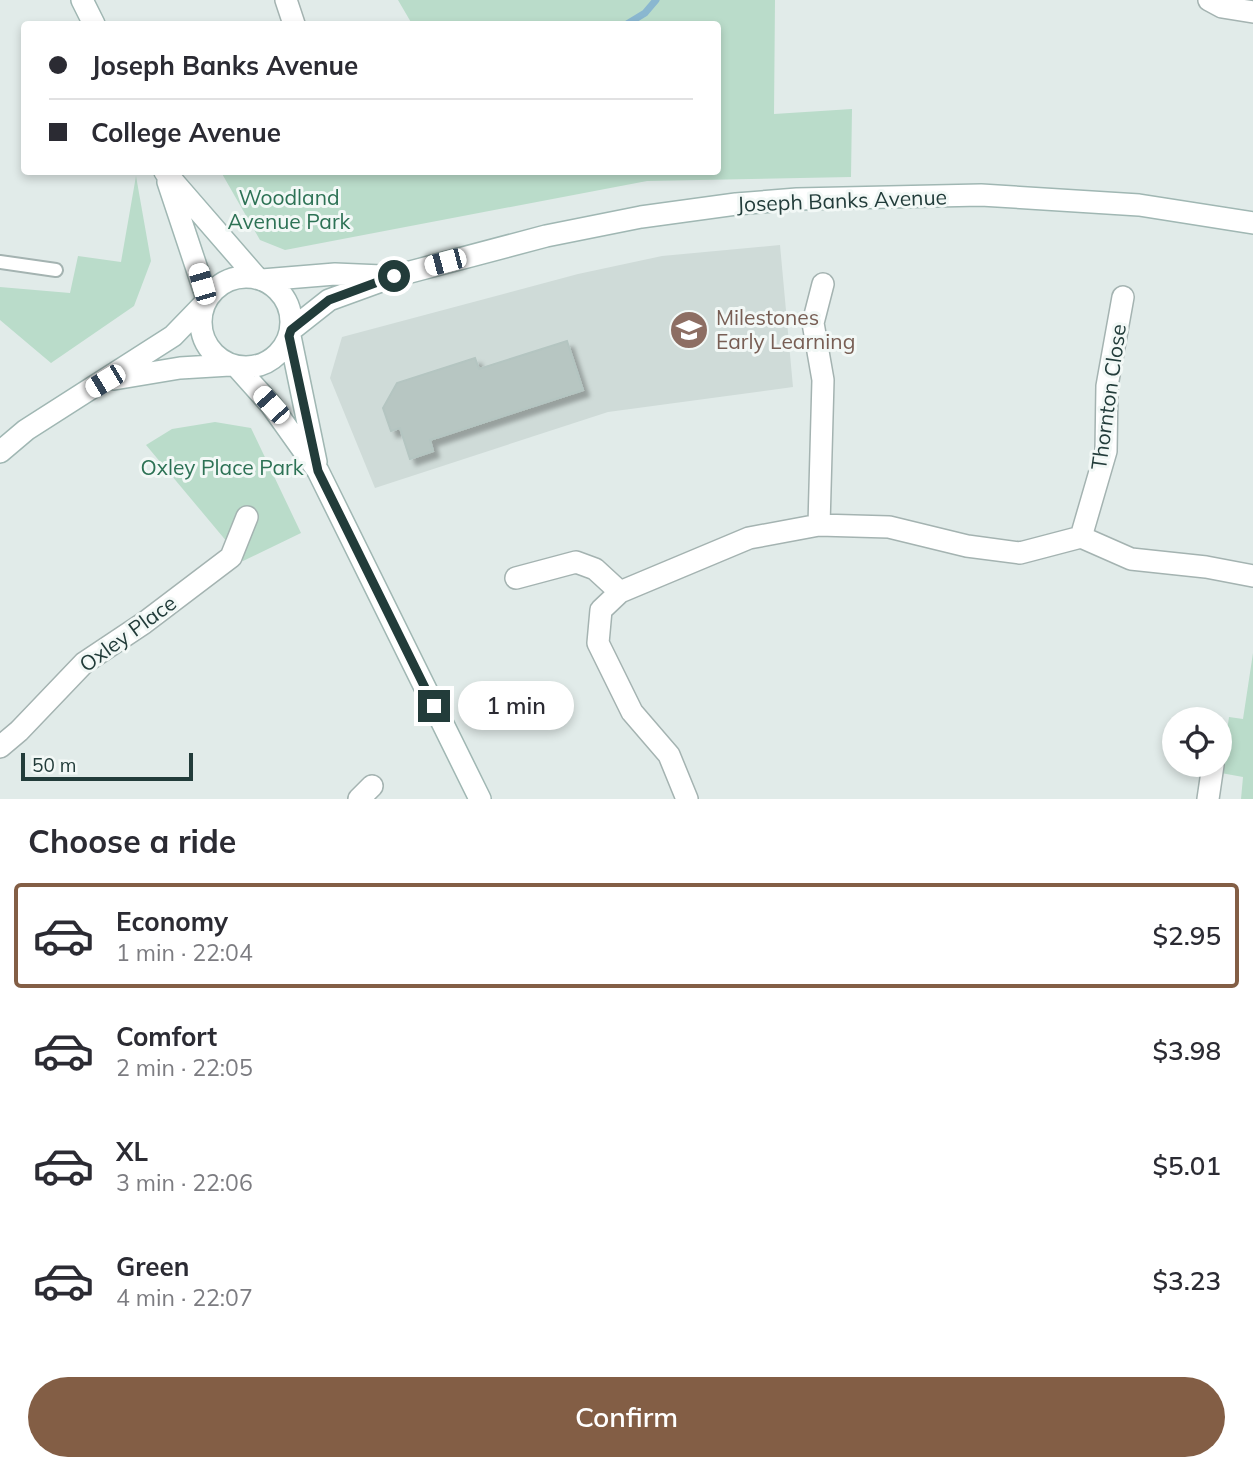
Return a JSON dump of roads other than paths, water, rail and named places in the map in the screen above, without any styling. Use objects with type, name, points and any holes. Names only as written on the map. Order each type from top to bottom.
[{"type":"street","points":[[82,0],[92,21]]},
{"type":"street","points":[[286,0],[293,21]]},
{"type":"street","points":[[1209,0],[1222,7],[1253,12]]},
{"type":"street","points":[[165,175],[206,301],[201,316],[203,337],[213,354],[234,366],[271,405],[318,471],[480,799]]},
{"type":"street","points":[[167,175],[259,279]]},
{"type":"street","name":"Joseph Banks Avenue","points":[[290,333],[329,300],[394,276],[546,236],[641,217],[736,204],[797,198],[994,196],[1139,205],[1253,223]]},
{"type":"street","name":"Joseph Banks Avenue","points":[[259,279],[335,274],[394,276]]},
{"type":"street","points":[[0,452],[26,430],[173,336],[216,288],[242,277],[259,279],[276,287],[286,300],[291,314],[290,333],[318,471]]},
{"type":"street","points":[[819,525],[823,380],[813,323],[823,284]]},
{"type":"street","name":"Thornton Close","points":[[1081,537],[1106,452],[1107,386],[1123,297]]},
{"type":"street","points":[[105,381],[180,368],[250,368],[269,362],[284,348],[290,333]]},
{"type":"street","name":"Oxley Place","points":[[0,747],[19,731],[84,663],[144,624],[231,557],[247,517]]},
{"type":"street","points":[[687,799],[669,755],[632,712],[598,643],[601,610],[620,592],[749,538],[819,525],[889,527],[967,546],[1020,552],[1081,537],[1131,559],[1206,567],[1253,576]]},
{"type":"street","points":[[516,578],[576,562],[595,569],[620,592]]},
{"type":"street","points":[[1208,799],[1211,777]]},
{"type":"lane","points":[[0,262],[56,270]]},
{"type":"waterway","points":[[632,21],[645,13],[656,0]]},
{"type":"place","name":"Milestones Early Learning","points":[[689,330]]},
{"type":"park label","name":"Woodland Avenue Park","points":[[289,210]]},
{"type":"park label","name":"Oxley Place Park","points":[[222,468]]}]
